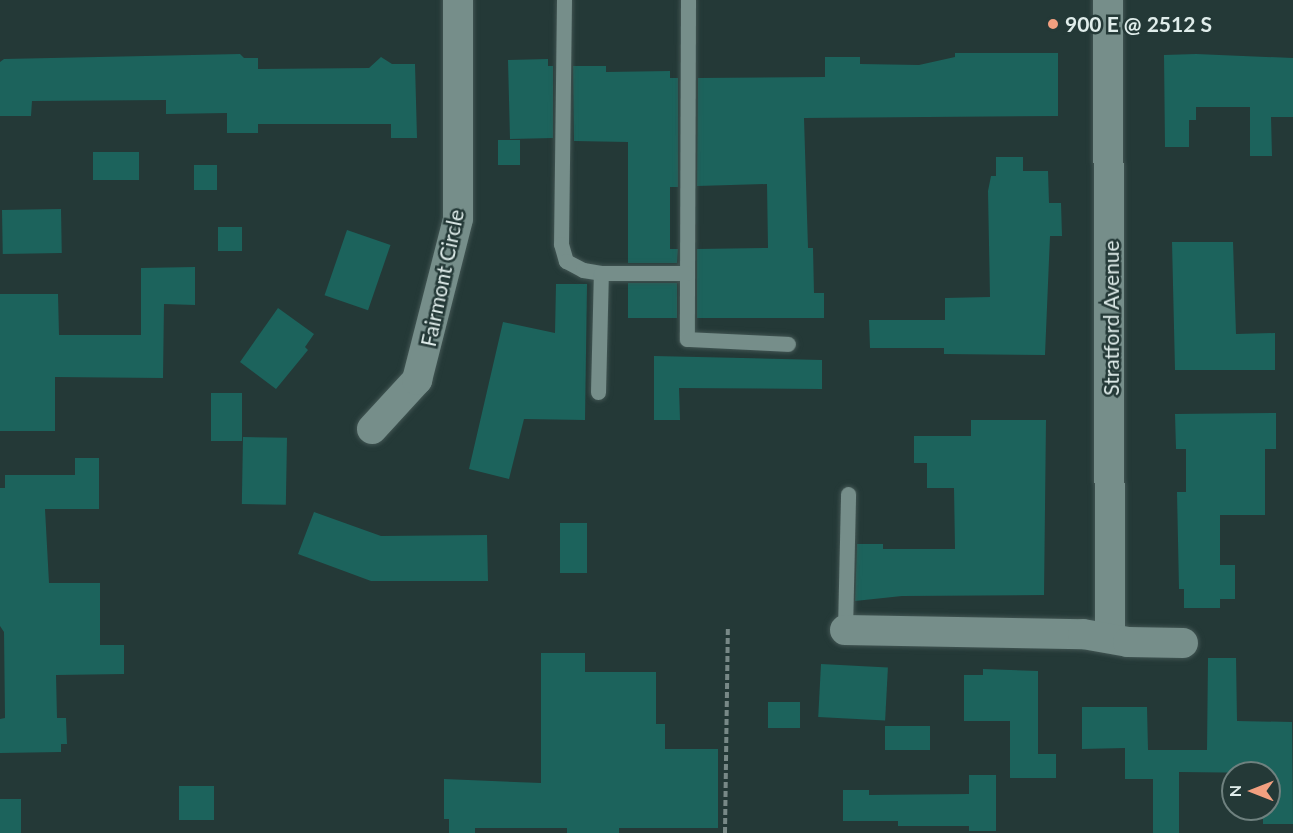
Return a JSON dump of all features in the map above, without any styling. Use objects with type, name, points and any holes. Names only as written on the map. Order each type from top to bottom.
[{"type":"street","name":"Fairmont Circle","points":[[372,429],[417,380],[458,219],[458,0]]},
{"type":"street","name":"Stratford Avenue","points":[[1108,0],[1110,636]]},
{"type":"street","points":[[845,630],[1110,636],[1128,642],[1183,643]]},
{"type":"lane","points":[[564,0],[561,244],[566,261],[583,270],[601,273],[686,273]]},
{"type":"lane","points":[[688,0],[687,339],[788,344]]},
{"type":"lane","points":[[598,392],[601,273]]},
{"type":"lane","points":[[845,630],[848,494]]},
{"type":"path","points":[[725,833],[728,628]]},
{"type":"building","points":[[955,53],[1058,53],[1058,116],[804,118],[808,248],[813,248],[814,293],[824,293],[824,318],[697,318],[697,249],[768,248],[767,184],[697,186],[698,78],[825,77],[825,57],[860,57],[860,64],[919,65],[955,57]]},
{"type":"building","points":[[240,54],[244,58],[258,58],[258,69],[369,68],[381,57],[392,64],[415,64],[417,138],[391,138],[391,124],[258,124],[258,133],[227,133],[227,113],[166,114],[166,100],[32,101],[31,116],[0,116],[0,62],[4,59]]},
{"type":"building","points":[[1164,55],[1293,58],[1293,117],[1271,117],[1272,156],[1250,156],[1250,107],[1196,107],[1196,120],[1189,120],[1189,147],[1165,147]]},
{"type":"building","points":[[548,59],[548,66],[553,66],[553,138],[510,139],[508,60]]},
{"type":"building","points":[[573,66],[606,66],[606,72],[670,71],[670,78],[678,78],[678,187],[670,187],[670,249],[678,249],[677,263],[628,263],[628,142],[574,141]]},
{"type":"building","points":[[498,140],[520,140],[520,165],[498,165]]},
{"type":"building","points":[[93,152],[139,152],[139,180],[93,180]]},
{"type":"building","points":[[996,157],[1023,157],[1023,171],[1048,171],[1049,203],[1061,203],[1062,236],[1050,236],[1045,355],[944,354],[944,348],[870,348],[869,320],[945,320],[945,298],[990,297],[988,191],[991,176],[996,176]]},
{"type":"building","points":[[194,165],[217,165],[217,190],[194,190]]},
{"type":"building","points":[[61,209],[62,253],[3,254],[2,210]]},
{"type":"building","points":[[218,227],[242,227],[242,251],[218,251]]},
{"type":"building","points":[[347,230],[390,245],[368,310],[325,295]]},
{"type":"building","points":[[1172,242],[1233,242],[1236,334],[1275,333],[1275,370],[1175,370]]},
{"type":"building","points":[[195,267],[195,305],[164,304],[163,378],[55,377],[55,431],[0,431],[0,294],[58,294],[59,335],[141,335],[141,268]]},
{"type":"building","points":[[628,283],[677,283],[677,318],[628,318]]},
{"type":"building","points":[[556,284],[587,284],[585,420],[524,419],[509,479],[469,469],[503,322],[555,333]]},
{"type":"building","points":[[278,308],[314,334],[305,347],[308,350],[276,389],[240,362]]},
{"type":"building","points":[[654,356],[822,360],[822,389],[679,388],[680,420],[654,420]]},
{"type":"building","points":[[211,393],[242,393],[242,441],[211,441]]},
{"type":"building","points":[[1276,413],[1276,449],[1265,449],[1265,515],[1220,515],[1220,565],[1235,565],[1235,599],[1220,599],[1220,608],[1184,608],[1184,589],[1179,589],[1177,492],[1186,492],[1186,449],[1176,449],[1175,414]]},
{"type":"building","points":[[971,420],[1046,420],[1044,595],[902,596],[855,601],[857,544],[883,544],[883,549],[955,549],[954,488],[927,488],[927,463],[914,463],[914,436],[971,436]]},
{"type":"building","points":[[243,437],[287,438],[286,505],[242,504]]},
{"type":"building","points":[[75,458],[99,458],[99,509],[45,509],[49,583],[100,583],[100,645],[124,645],[124,674],[56,675],[57,718],[66,718],[67,744],[61,744],[61,752],[0,753],[0,719],[5,718],[4,632],[0,626],[0,488],[5,488],[5,475],[75,475]]},
{"type":"building","points":[[314,512],[381,536],[487,535],[488,581],[371,581],[298,554]]},
{"type":"building","points":[[560,523],[587,523],[587,573],[560,573]]},
{"type":"building","points":[[541,653],[585,653],[585,672],[656,672],[656,724],[665,724],[665,749],[718,749],[718,828],[619,828],[619,833],[567,833],[567,828],[475,828],[475,833],[449,833],[449,819],[444,819],[444,779],[541,783]]},
{"type":"building","points":[[1208,658],[1236,658],[1237,721],[1292,722],[1293,824],[1263,824],[1263,821],[1281,821],[1281,761],[1221,761],[1221,772],[1179,772],[1179,833],[1153,833],[1153,779],[1125,779],[1125,748],[1082,749],[1082,707],[1147,707],[1148,750],[1207,750]]},
{"type":"building","points":[[821,664],[888,668],[885,720],[818,717]]},
{"type":"building","points":[[983,669],[1038,671],[1038,754],[1056,754],[1056,778],[1010,778],[1010,721],[964,721],[964,675],[983,675]]},
{"type":"building","points":[[768,702],[800,702],[800,728],[768,728]]},
{"type":"building","points":[[885,726],[930,726],[930,750],[885,750]]},
{"type":"building","points":[[969,775],[996,775],[996,831],[969,831],[969,826],[898,826],[898,821],[843,821],[843,790],[869,790],[869,795],[969,794]]},
{"type":"building","points":[[179,786],[214,786],[214,820],[179,820]]},
{"type":"building","points":[[0,799],[21,799],[21,833],[0,833]]},
{"type":"place","name":"900 E @ 2512 S","points":[[1053,24]]}]
